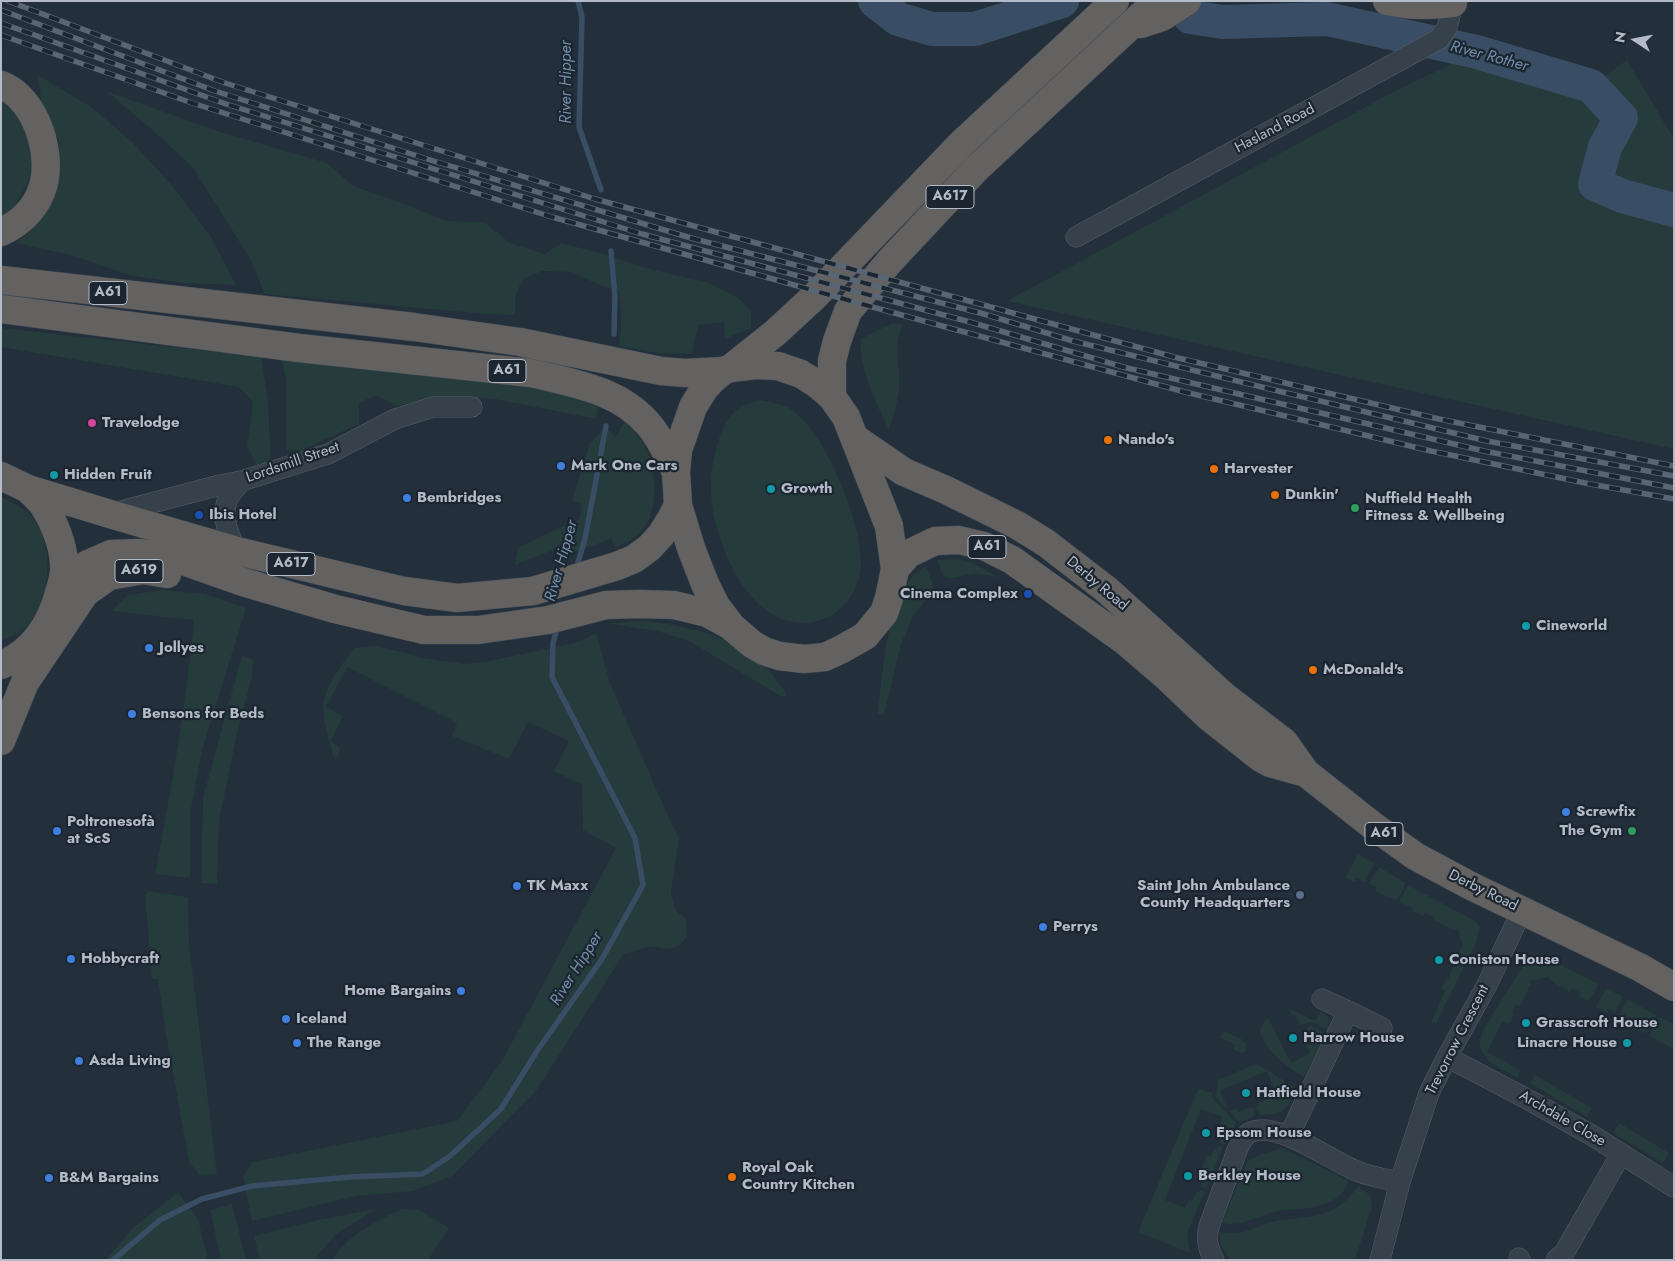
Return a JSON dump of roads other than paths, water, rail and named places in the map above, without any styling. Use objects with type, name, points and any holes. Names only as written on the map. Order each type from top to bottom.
[{"type":"highway","name":"A617","points":[[727,370],[814,297],[961,144],[1115,1]]},
{"type":"highway","name":"A617","points":[[832,397],[832,361],[837,340],[848,311],[889,262],[976,169],[1157,1]]},
{"type":"highway","points":[[1125,29],[1162,18],[1187,1]]},
{"type":"highway","points":[[1387,1],[1406,6],[1430,6],[1450,16]]},
{"type":"highway","points":[[1,85],[23,101],[36,119],[44,144],[45,171],[41,191],[29,211],[14,226],[1,232]]},
{"type":"highway","name":"A61","points":[[1,280],[414,327],[520,342],[661,371],[685,373],[727,370]]},
{"type":"highway","name":"A61","points":[[1,309],[299,348],[531,374],[563,381],[597,390],[625,404],[649,424],[664,446],[676,472]]},
{"type":"highway","points":[[755,365],[778,366],[801,374],[817,384],[832,397],[846,417],[889,526],[895,569],[884,613],[865,636],[825,657],[804,659],[779,656],[752,644],[732,626],[716,606],[691,548],[678,505],[676,472],[678,450],[693,408],[704,389],[712,380],[727,370],[755,365]]},
{"type":"highway","name":"Derby Road","points":[[856,440],[904,472],[1018,525],[1059,552],[1107,590],[1224,696],[1284,742],[1306,773],[1415,856],[1469,885],[1639,966],[1674,987]]},
{"type":"highway","points":[[1,476],[28,489],[43,504],[61,544],[64,564],[63,580],[55,607],[45,628],[31,646],[20,656],[1,665]]},
{"type":"highway","name":"A617","points":[[28,489],[237,551],[404,591],[457,598],[533,591],[634,559],[649,548],[671,519],[678,505]]},
{"type":"highway","name":"Derby Road","points":[[895,569],[908,554],[935,541],[959,540],[984,546],[1005,556],[1125,640],[1209,717],[1261,758],[1270,763],[1306,773]]},
{"type":"highway","name":"A617","points":[[63,580],[88,564],[111,554],[140,553],[172,557],[242,582],[335,609],[424,630],[478,630],[558,618],[606,605],[639,604],[674,605],[708,614],[732,626]]},
{"type":"highway","name":"A619","points":[[26,681],[84,593],[109,576],[143,570],[178,576],[242,582]]},
{"type":"highway","name":"A619","points":[[1,741],[26,681],[45,628]]},
{"type":"street","name":"Hasland Road","points":[[1076,237],[1406,59],[1439,39],[1450,16]]},
{"type":"street","name":"Lordsmill Street","points":[[110,514],[241,481],[328,454],[403,417],[433,407],[472,407]]},
{"type":"street","points":[[237,551],[228,535],[224,515],[227,500],[241,481]]},
{"type":"street","name":"Trevorrow Crescent","points":[[1380,1260],[1400,1182],[1429,1093],[1488,983],[1522,910]]},
{"type":"street","points":[[1322,999],[1382,1028]]},
{"type":"street","points":[[1289,1136],[1348,1011]]},
{"type":"street","name":"Archdale Close","points":[[1447,1057],[1530,1100],[1674,1186]]},
{"type":"street","points":[[1214,1260],[1207,1243],[1207,1234],[1242,1139],[1251,1132],[1270,1130],[1289,1136],[1358,1172],[1400,1182]]},
{"type":"street","points":[[1556,1260],[1564,1253],[1621,1154]]},
{"type":"waterway","name":"River Hipper","points":[[578,1],[582,17],[579,127],[601,190]]},
{"type":"waterway","name":"River Rother","points":[[875,1],[898,19],[932,29],[975,29],[1062,1]]},
{"type":"waterway","name":"River Rother","points":[[1190,17],[1223,22],[1327,19],[1477,52],[1591,86],[1621,118],[1605,147],[1595,184],[1622,196],[1674,210]]},
{"type":"waterway","name":"River Hipper","points":[[611,251],[615,297],[614,334]]},
{"type":"waterway","name":"River Hipper","points":[[576,569],[585,539],[606,426]]},
{"type":"waterway","name":"River Hipper","points":[[113,1260],[160,1220],[202,1199],[252,1186],[350,1177],[423,1174],[450,1156],[501,1109],[537,1051],[602,959],[643,885],[635,838],[552,677],[553,643],[558,625]]},
{"type":"railway","points":[[8,1],[225,83],[595,199],[1174,357],[1439,419],[1674,466]]},
{"type":"railway","points":[[1,10],[215,91],[427,159],[691,238],[984,314],[1073,341],[1270,389],[1487,441],[1674,476]]},
{"type":"railway","points":[[1,23],[226,104],[642,234],[970,322],[1123,367],[1484,451],[1674,488]]},
{"type":"railway","points":[[1,35],[192,103],[552,217],[876,308],[1185,392],[1431,451],[1590,484],[1674,499]]},
{"type":"place","name":"Travelodge","points":[[92,423]]},
{"type":"place","name":"Nando's","points":[[1108,440]]},
{"type":"place","name":"Mark One Cars","points":[[561,466]]},
{"type":"place","name":"Harvester","points":[[1214,469]]},
{"type":"place","name":"Hidden Fruit","points":[[54,475]]},
{"type":"place","name":"Growth","points":[[771,489]]},
{"type":"place","name":"Dunkin'","points":[[1275,495]]},
{"type":"place","name":"Bembridges","points":[[407,498]]},
{"type":"place","name":"Nuffield Health Fitness & Wellbeing","points":[[1355,508]]},
{"type":"place","name":"Ibis Hotel","points":[[199,515]]},
{"type":"place","name":"Cinema Complex","points":[[1028,594]]},
{"type":"place","name":"Cineworld","points":[[1526,626]]},
{"type":"place","name":"Jollyes","points":[[149,648]]},
{"type":"place","name":"McDonald's","points":[[1313,670]]},
{"type":"place","name":"Bensons for Beds","points":[[132,714]]},
{"type":"place","name":"Screwfix","points":[[1566,812]]},
{"type":"place","name":"Poltronesofà at ScS","points":[[57,831]]},
{"type":"place","name":"The Gym","points":[[1632,831]]},
{"type":"place","name":"TK Maxx","points":[[517,886]]},
{"type":"place","name":"Saint John Ambulance County Headquarters","points":[[1300,895]]},
{"type":"place","name":"Perrys","points":[[1043,927]]},
{"type":"place","name":"Hobbycraft","points":[[71,959]]},
{"type":"place","name":"Coniston House","points":[[1439,960]]},
{"type":"place","name":"Home Bargains","points":[[461,991]]},
{"type":"place","name":"Iceland","points":[[286,1019]]},
{"type":"place","name":"Grasscroft House","points":[[1526,1023]]},
{"type":"place","name":"Harrow House","points":[[1293,1038]]},
{"type":"place","name":"The Range","points":[[297,1043]]},
{"type":"place","name":"Linacre House","points":[[1627,1043]]},
{"type":"place","name":"Asda Living","points":[[79,1061]]},
{"type":"place","name":"Hatfield House","points":[[1246,1093]]},
{"type":"place","name":"Epsom House","points":[[1206,1133]]},
{"type":"place","name":"Berkley House","points":[[1188,1176]]},
{"type":"place","name":"Royal Oak Country Kitchen","points":[[732,1177]]},
{"type":"place","name":"B&M Bargains","points":[[49,1178]]}]
